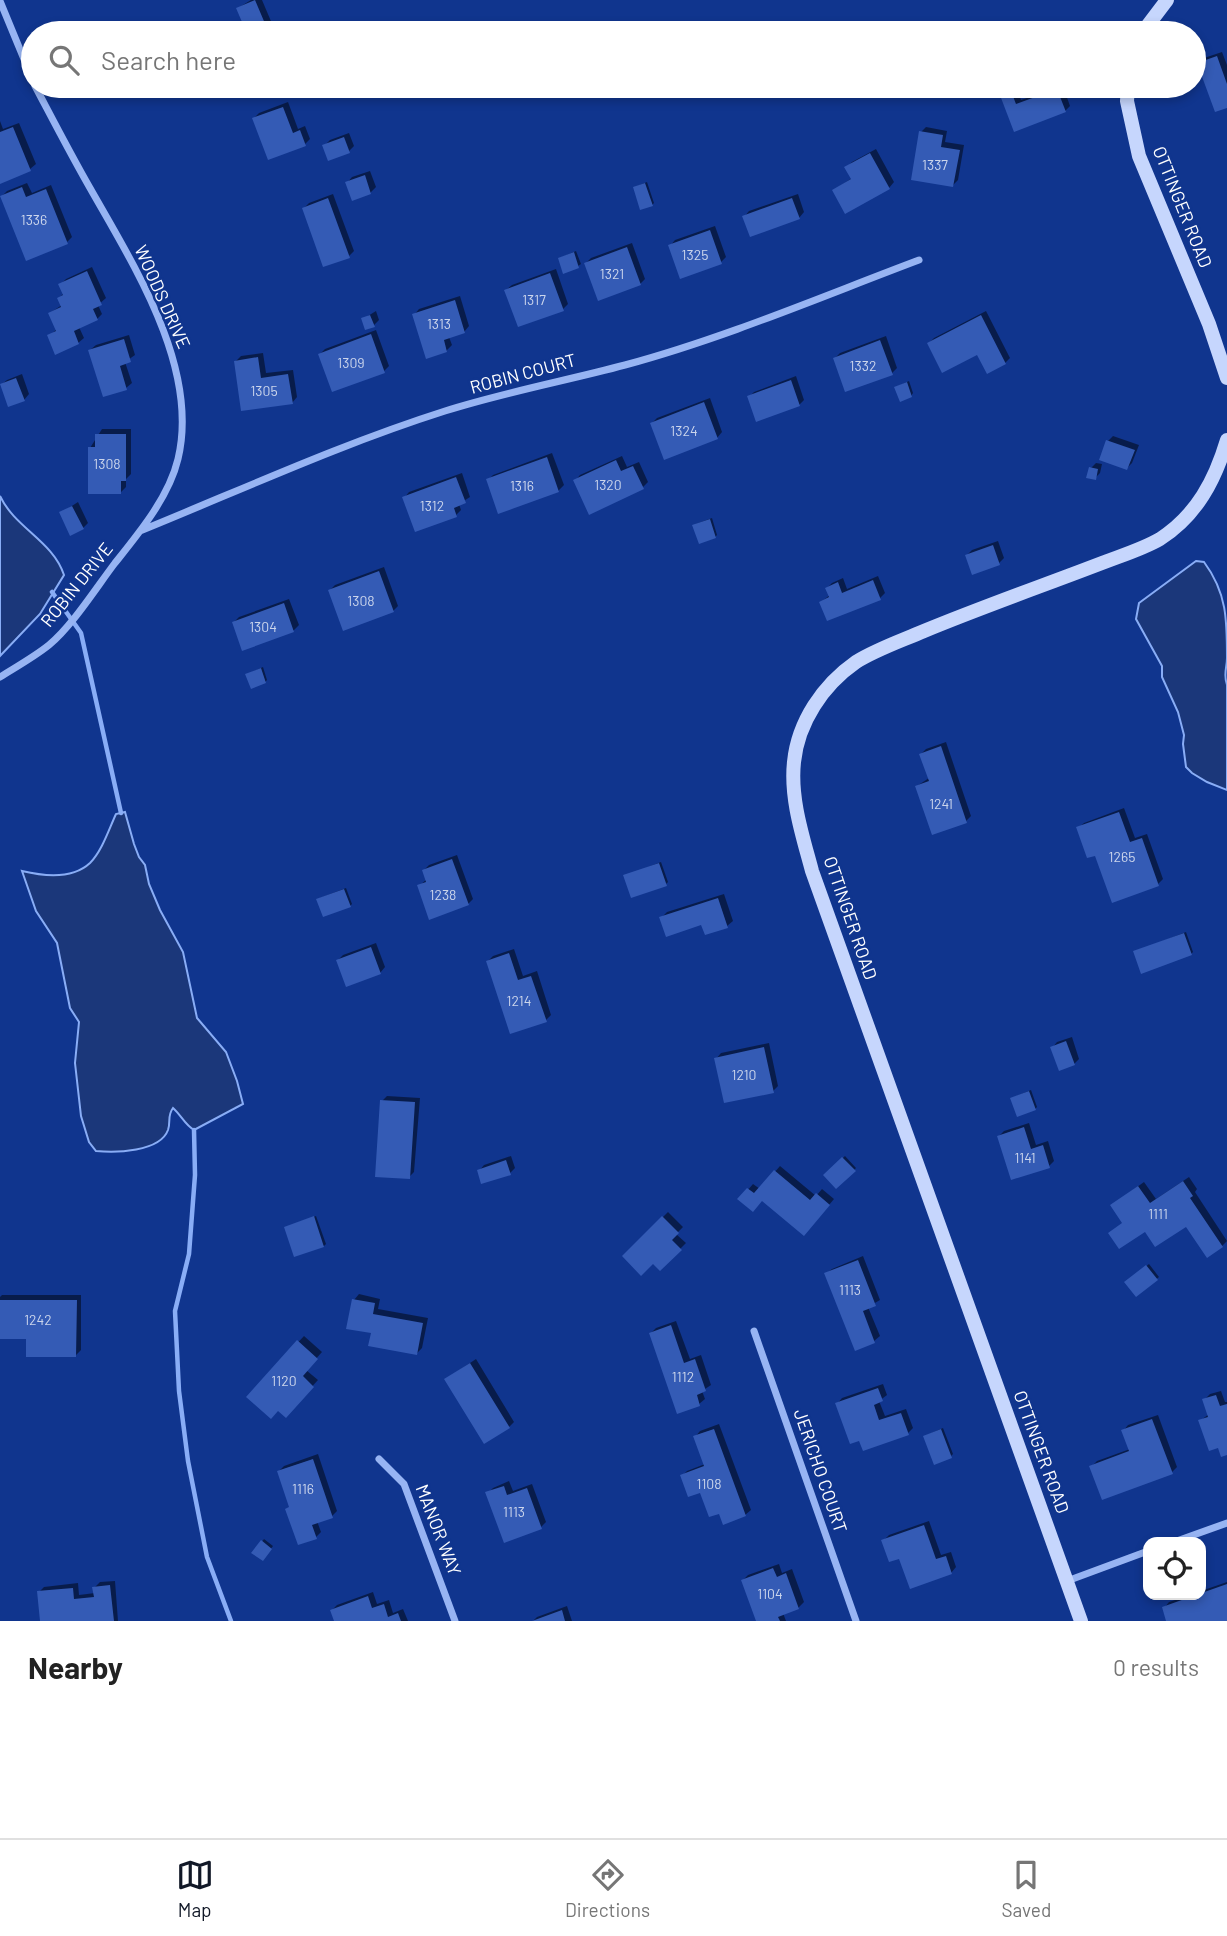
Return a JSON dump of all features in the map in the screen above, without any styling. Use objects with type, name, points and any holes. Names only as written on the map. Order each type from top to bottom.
[{"type":"street","points":[[1151,21],[1167,0]]},
{"type":"street","name":"WOODS DRIVE","points":[[0,1],[21,52]]},
{"type":"street","name":"WOODS DRIVE","points":[[42,98],[138,273],[173,362],[181,405],[178,460],[166,489],[139,531]]},
{"type":"street","name":"OTTINGER ROAD","points":[[1127,98],[1139,156],[1209,324],[1227,378]]},
{"type":"street","name":"ROBIN COURT","points":[[139,531],[359,442],[446,411],[625,365],[919,260]]},
{"type":"street","name":"OTTINGER ROAD","points":[[1081,1621],[812,871],[794,792],[793,764],[798,738],[810,712],[823,692],[857,662],[939,625],[1160,539],[1189,515],[1202,498],[1218,469],[1227,440]]},
{"type":"street","name":"ROBIN DRIVE","points":[[0,677],[49,645],[139,531]]},
{"type":"street","name":"JERICHO COURT","points":[[754,1331],[856,1621]]},
{"type":"street","name":"MANOR WAY","points":[[379,1459],[404,1484],[455,1621]]},
{"type":"street","points":[[1188,1537],[1227,1523]]},
{"type":"street","points":[[1067,1581],[1143,1553]]},
{"type":"water","points":[[0,496],[15,517],[51,553],[64,575],[40,614],[0,656]]},
{"type":"water","points":[[1196,561],[1204,562],[1212,573],[1226,619],[1227,790],[1207,782],[1186,767],[1184,735],[1178,712],[1162,677],[1162,666],[1136,619],[1139,603]]},
{"type":"water","points":[[125,812],[134,844],[145,865],[149,884],[183,952],[197,1018],[226,1052],[243,1104],[194,1130],[173,1108],[168,1130],[156,1143],[136,1150],[96,1151],[89,1142],[81,1116],[75,1063],[79,1022],[70,1008],[57,943],[36,911],[22,871],[58,875],[83,868],[98,852],[116,814]]},
{"type":"building","points":[[255,0],[264,21],[242,21],[236,8]]},
{"type":"building","points":[[1217,56],[1227,84],[1227,108],[1215,112],[1206,88],[1206,60]]},
{"type":"building","points":[[1001,98],[1014,98],[1016,104],[1032,98],[1061,98],[1066,112],[1014,132]]},
{"type":"building","points":[[283,107],[293,133],[300,130],[306,146],[268,160],[252,118]]},
{"type":"building","points":[[13,127],[31,171],[0,184],[0,132]]},
{"type":"building","points":[[919,131],[943,135],[941,147],[960,150],[953,187],[911,180]]},
{"type":"building","points":[[344,137],[350,153],[328,161],[322,145]]},
{"type":"building","points":[[870,153],[890,189],[845,214],[832,190],[851,179],[844,167]]},
{"type":"building","points":[[365,175],[371,194],[352,201],[345,182]]},
{"type":"building","points":[[645,183],[653,206],[640,210],[633,187]]},
{"type":"building","points":[[22,187],[26,197],[46,189],[68,244],[26,261],[0,196]]},
{"type":"building","points":[[328,198],[350,258],[323,267],[302,208]]},
{"type":"building","points":[[792,198],[800,219],[750,237],[742,216]]},
{"type":"building","points":[[710,230],[722,264],[680,279],[668,245]]},
{"type":"building","points":[[627,247],[641,285],[598,301],[584,263]]},
{"type":"building","points":[[574,252],[579,268],[563,274],[558,258]]},
{"type":"building","points":[[87,271],[102,305],[93,309],[98,320],[74,331],[79,344],[55,355],[47,335],[56,331],[48,313],[61,307],[57,298],[63,295],[58,284]]},
{"type":"building","points":[[550,273],[564,311],[518,327],[504,290]]},
{"type":"building","points":[[455,300],[465,333],[444,340],[447,352],[426,359],[412,314]]},
{"type":"building","points":[[370,315],[375,327],[365,330],[361,318]]},
{"type":"building","points":[[981,315],[1006,364],[987,374],[977,355],[942,373],[927,343]]},
{"type":"building","points":[[371,334],[385,373],[332,392],[318,354]]},
{"type":"building","points":[[124,339],[131,362],[120,366],[127,390],[103,397],[88,350]]},
{"type":"building","points":[[880,340],[893,375],[845,392],[833,358]]},
{"type":"building","points":[[258,357],[261,378],[288,374],[293,404],[241,411],[234,361]]},
{"type":"building","points":[[16,378],[25,401],[8,407],[0,384]]},
{"type":"building","points":[[791,380],[800,406],[756,422],[747,396]]},
{"type":"building","points":[[907,382],[912,397],[900,402],[894,387]]},
{"type":"building","points":[[704,402],[718,439],[664,460],[650,423]]},
{"type":"building","points":[[95,434],[126,434],[126,481],[121,481],[121,494],[88,494],[88,447],[95,447]]},
{"type":"building","points":[[1106,440],[1135,450],[1127,470],[1099,460]]},
{"type":"building","points":[[547,457],[559,492],[498,514],[486,479]]},
{"type":"building","points":[[616,460],[621,471],[633,466],[644,489],[589,515],[573,480]]},
{"type":"building","points":[[1089,467],[1098,469],[1096,480],[1086,478]]},
{"type":"building","points":[[456,477],[466,503],[454,508],[457,517],[415,532],[402,497]]},
{"type":"building","points":[[72,506],[84,529],[70,536],[59,512]]},
{"type":"building","points":[[710,519],[716,538],[699,544],[692,525]]},
{"type":"building","points":[[993,545],[1000,565],[972,575],[965,555]]},
{"type":"building","points":[[379,571],[394,612],[343,631],[328,590]]},
{"type":"building","points":[[873,580],[881,600],[827,621],[819,602],[829,597],[825,588],[838,582],[842,593]]},
{"type":"building","points":[[284,603],[294,632],[242,651],[232,622]]},
{"type":"building","points":[[261,668],[266,683],[251,689],[245,674]]},
{"type":"building","points":[[941,746],[967,823],[932,835],[915,786],[929,781],[919,754]]},
{"type":"building","points":[[1119,812],[1130,842],[1142,838],[1159,886],[1112,903],[1095,856],[1087,858],[1076,827]]},
{"type":"building","points":[[452,859],[469,905],[429,920],[417,885],[426,882],[422,870]]},
{"type":"building","points":[[659,863],[667,886],[631,898],[623,875]]},
{"type":"building","points":[[344,889],[351,907],[323,917],[316,899]]},
{"type":"building","points":[[718,898],[728,928],[705,935],[701,925],[666,937],[659,917]]},
{"type":"building","points":[[1184,933],[1192,955],[1141,974],[1133,951]]},
{"type":"building","points":[[371,947],[381,974],[346,987],[336,960]]},
{"type":"building","points":[[509,953],[518,980],[531,976],[547,1022],[510,1034],[486,961]]},
{"type":"building","points":[[1066,1041],[1075,1065],[1059,1071],[1050,1047]]},
{"type":"building","points":[[764,1047],[774,1093],[724,1103],[714,1058]]},
{"type":"building","points":[[1029,1091],[1036,1110],[1017,1117],[1010,1098]]},
{"type":"building","points":[[380,1100],[415,1102],[410,1179],[375,1177]]},
{"type":"building","points":[[1024,1127],[1031,1149],[1043,1145],[1050,1168],[1011,1180],[997,1136]]},
{"type":"building","points":[[842,1157],[856,1171],[836,1189],[823,1175]]},
{"type":"building","points":[[506,1160],[511,1175],[481,1184],[477,1170]]},
{"type":"building","points":[[774,1170],[810,1200],[816,1193],[830,1205],[804,1236],[762,1201],[753,1212],[737,1199],[747,1188],[754,1193]]},
{"type":"building","points":[[1183,1181],[1193,1196],[1190,1198],[1223,1247],[1207,1258],[1186,1227],[1155,1247],[1145,1232],[1119,1249],[1108,1233],[1122,1223],[1110,1205],[1138,1186],[1150,1203]]},
{"type":"building","points":[[314,1216],[324,1247],[294,1257],[284,1227]]},
{"type":"building","points":[[662,1216],[679,1233],[672,1240],[682,1250],[660,1271],[653,1264],[641,1276],[622,1256]]},
{"type":"building","points":[[858,1260],[876,1306],[863,1311],[875,1343],[855,1351],[824,1273]]},
{"type":"building","points":[[1146,1265],[1158,1280],[1136,1297],[1124,1282]]},
{"type":"building","points":[[352,1299],[375,1303],[373,1314],[423,1323],[417,1355],[368,1346],[371,1333],[346,1329]]},
{"type":"building","points":[[0,1300],[77,1300],[76,1357],[26,1357],[26,1339],[0,1339]]},
{"type":"building","points":[[671,1325],[684,1363],[695,1359],[706,1391],[697,1395],[700,1406],[677,1414],[649,1333]]},
{"type":"building","points":[[297,1340],[318,1359],[303,1376],[314,1387],[286,1418],[278,1411],[271,1419],[246,1397]]},
{"type":"building","points":[[470,1363],[510,1428],[484,1444],[444,1379]]},
{"type":"building","points":[[878,1388],[883,1401],[874,1405],[879,1420],[901,1413],[909,1435],[863,1451],[859,1441],[850,1444],[835,1403]]},
{"type":"building","points":[[1216,1395],[1220,1406],[1227,1404],[1227,1455],[1221,1457],[1218,1448],[1209,1451],[1198,1420],[1208,1417],[1202,1399]]},
{"type":"building","points":[[1152,1419],[1173,1474],[1102,1500],[1089,1466],[1129,1451],[1121,1430]]},
{"type":"building","points":[[714,1429],[746,1516],[723,1525],[719,1514],[709,1517],[700,1493],[688,1497],[680,1475],[704,1466],[693,1436]]},
{"type":"building","points":[[941,1429],[952,1458],[934,1465],[923,1436]]},
{"type":"building","points":[[313,1459],[333,1518],[312,1525],[317,1539],[298,1545],[285,1509],[289,1507],[277,1471]]},
{"type":"building","points":[[504,1486],[507,1495],[527,1488],[542,1529],[504,1543],[485,1492]]},
{"type":"building","points":[[924,1525],[936,1559],[946,1556],[952,1574],[910,1589],[899,1559],[889,1562],[881,1540]]},
{"type":"building","points":[[261,1540],[272,1549],[263,1561],[251,1553]]},
{"type":"building","points":[[773,1568],[777,1577],[786,1573],[799,1609],[778,1617],[780,1621],[756,1621],[741,1580]]},
{"type":"building","points":[[1227,1584],[1227,1621],[1166,1621],[1162,1607],[1182,1600],[1206,1600],[1206,1591]]},
{"type":"building","points":[[110,1585],[114,1621],[40,1621],[37,1591],[73,1588],[74,1599],[94,1597],[92,1587]]},
{"type":"building","points":[[368,1596],[372,1608],[384,1604],[388,1617],[398,1613],[401,1621],[334,1621],[330,1610]]},
{"type":"building","points":[[562,1610],[565,1621],[532,1621]]},
{"type":"waterway","points":[[52,592],[81,633],[121,813]]},
{"type":"waterway","points":[[194,1130],[195,1175],[189,1254],[175,1311],[179,1391],[188,1461],[207,1557],[231,1621]]}]
